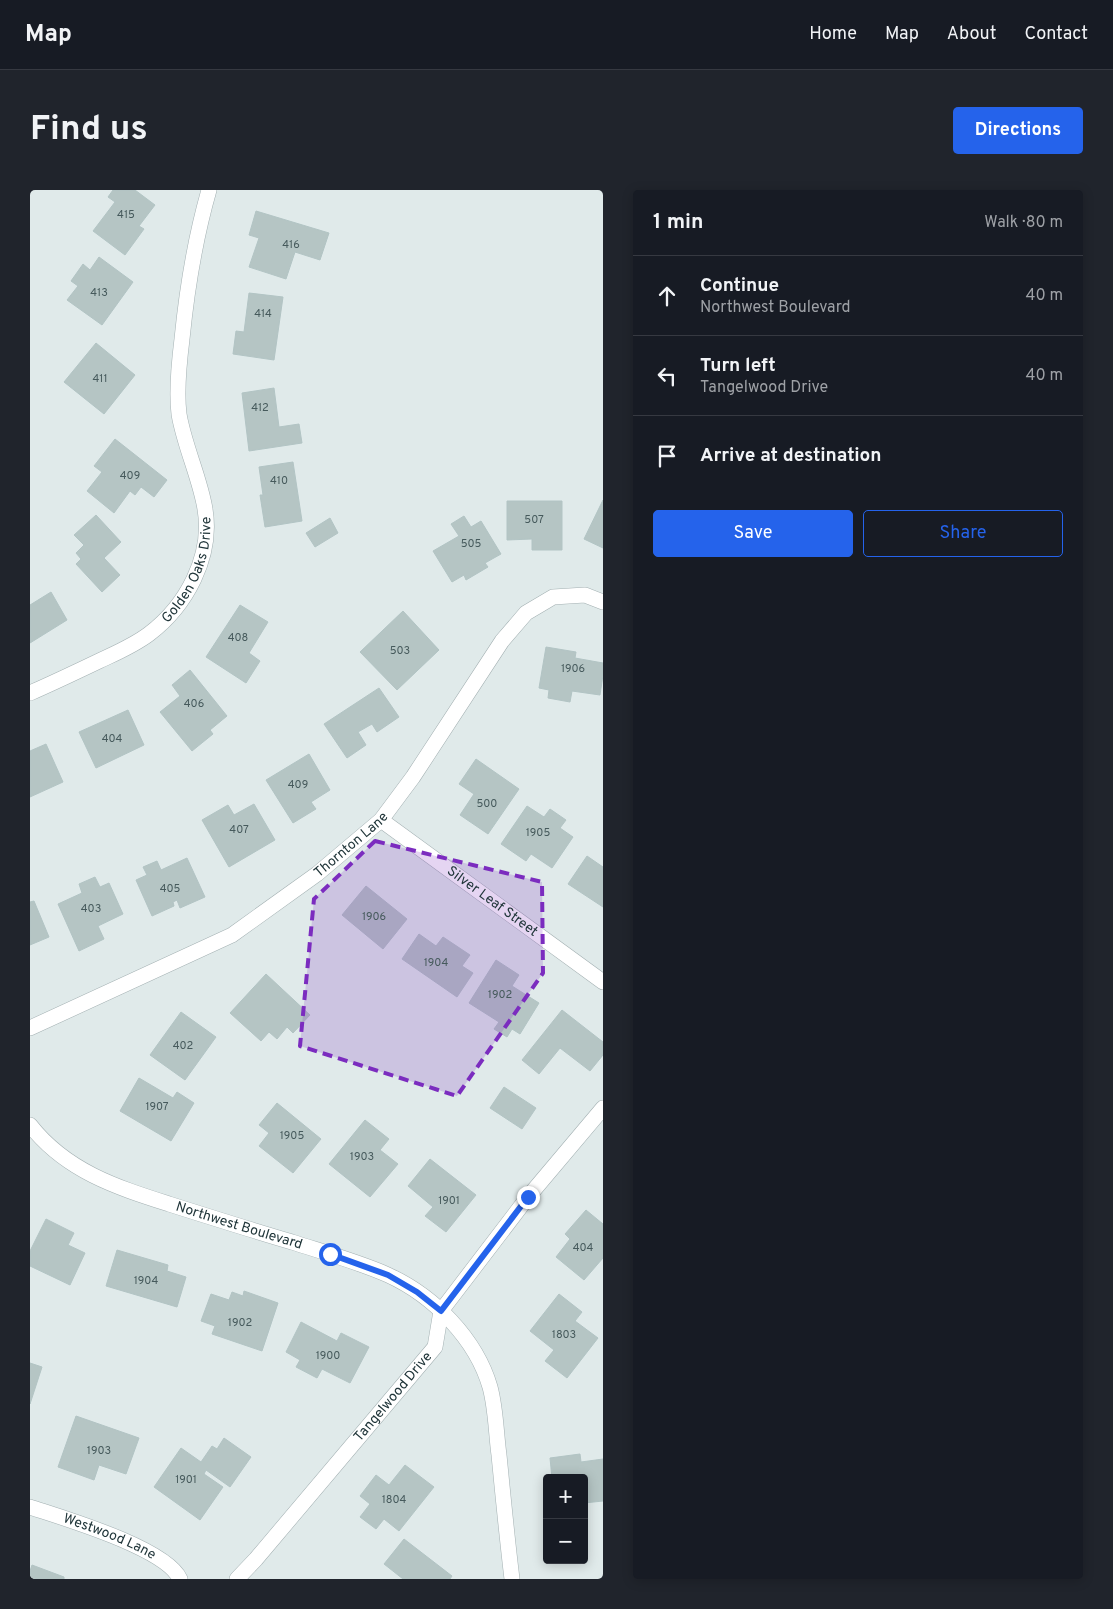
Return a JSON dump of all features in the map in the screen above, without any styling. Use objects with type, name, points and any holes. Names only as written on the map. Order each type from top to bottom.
[{"type":"street","name":"Golden Oaks Drive","points":[[30,693],[128,647],[149,634],[166,618],[194,581],[202,558],[207,534],[205,509],[179,414],[178,375],[186,295],[198,228],[209,190]]},
{"type":"street","name":"Thornton Lane","points":[[30,1028],[232,935],[317,874],[381,820],[413,777],[502,641],[526,613],[553,597],[585,595],[603,602]]},
{"type":"street","name":"Silver Leaf Street","points":[[381,820],[603,982]]},
{"type":"street","name":"Tangelwood Drive","points":[[237,1579],[435,1347],[441,1311],[528,1197],[603,1108]]},
{"type":"street","name":"Northwest Boulevard","points":[[30,1125],[40,1139],[60,1156],[106,1183],[330,1254],[388,1275],[417,1292],[441,1311],[462,1334],[471,1348],[485,1374],[490,1389],[495,1419],[512,1579]]},
{"type":"street","name":"Westwood Lane","points":[[30,1507],[103,1531],[146,1551],[176,1572],[180,1579]]},
{"type":"highlighted area","points":[[375,841],[542,882],[543,973],[457,1096],[300,1046],[314,899]]},
{"type":"building","points":[[113,190],[135,190],[155,205],[139,226],[144,229],[125,255],[93,231],[115,202],[108,197]]},
{"type":"building","points":[[256,211],[329,233],[320,260],[295,252],[286,279],[249,267],[259,238],[249,235]]},
{"type":"building","points":[[99,257],[133,282],[102,325],[67,300],[78,286],[71,281],[83,264],[90,270]]},
{"type":"building","points":[[249,293],[283,297],[274,360],[233,354],[236,331],[244,332]]},
{"type":"building","points":[[96,343],[135,375],[104,414],[64,382]]},
{"type":"building","points":[[274,388],[279,427],[299,424],[302,443],[249,451],[242,393]]},
{"type":"building","points":[[115,439],[167,480],[154,497],[141,487],[135,495],[130,491],[114,513],[87,491],[102,472],[94,466]]},
{"type":"building","points":[[293,462],[302,521],[265,527],[260,495],[263,495],[259,467]]},
{"type":"building","points":[[603,500],[603,548],[584,539]]},
{"type":"building","points":[[507,501],[562,501],[562,550],[532,550],[532,539],[507,540]]},
{"type":"building","points":[[96,515],[121,542],[104,558],[120,575],[102,592],[76,564],[81,559],[76,553],[84,545],[74,535]]},
{"type":"building","points":[[464,516],[471,527],[481,521],[501,554],[485,563],[488,567],[466,580],[464,575],[452,582],[433,551],[459,536],[451,524]]},
{"type":"building","points":[[330,518],[338,533],[315,547],[306,533]]},
{"type":"building","points":[[51,592],[67,620],[30,643],[30,605]]},
{"type":"building","points":[[240,605],[268,622],[249,653],[260,661],[246,683],[206,657]]},
{"type":"building","points":[[403,611],[439,650],[397,690],[360,652]]},
{"type":"building","points":[[546,647],[576,652],[575,658],[603,663],[600,695],[572,691],[570,702],[548,698],[549,690],[539,688]]},
{"type":"building","points":[[190,670],[227,716],[210,730],[213,734],[192,751],[160,712],[180,696],[172,685]]},
{"type":"building","points":[[379,688],[399,717],[377,732],[372,724],[358,732],[366,745],[347,758],[324,724]]},
{"type":"building","points":[[128,710],[144,745],[96,768],[79,732]]},
{"type":"building","points":[[46,744],[63,782],[30,797],[30,751]]},
{"type":"building","points":[[309,754],[330,790],[311,802],[316,809],[293,823],[266,780]]},
{"type":"building","points":[[476,759],[519,789],[488,834],[460,815],[474,794],[459,784]]},
{"type":"building","points":[[254,804],[275,840],[229,867],[202,820],[228,805],[234,815]]},
{"type":"building","points":[[527,806],[544,817],[550,809],[566,820],[560,828],[573,837],[552,868],[531,854],[526,861],[501,844]]},
{"type":"building","points":[[587,856],[603,867],[603,907],[568,884]]},
{"type":"building","points":[[187,858],[205,897],[180,908],[177,900],[173,902],[174,906],[152,916],[136,880],[147,875],[143,867],[157,861],[161,870]]},
{"type":"building","points":[[95,877],[100,887],[109,883],[123,914],[98,926],[104,939],[79,951],[58,904],[82,893],[79,884]]},
{"type":"building","points":[[366,886],[407,919],[383,949],[342,915]]},
{"type":"building","points":[[34,901],[49,937],[30,945],[30,902]]},
{"type":"building","points":[[419,934],[436,946],[443,937],[470,955],[462,966],[473,973],[457,997],[402,959]]},
{"type":"building","points":[[496,960],[519,975],[512,986],[539,1003],[520,1034],[512,1029],[507,1037],[494,1029],[499,1022],[469,1003]]},
{"type":"building","points":[[266,974],[310,1015],[293,1033],[287,1027],[277,1039],[269,1032],[261,1041],[230,1013]]},
{"type":"building","points":[[562,1010],[603,1042],[603,1055],[590,1071],[560,1048],[539,1074],[522,1060]]},
{"type":"building","points":[[181,1012],[216,1037],[185,1080],[150,1055]]},
{"type":"building","points":[[139,1078],[173,1098],[177,1092],[194,1103],[171,1141],[120,1111]]},
{"type":"building","points":[[504,1087],[536,1108],[522,1129],[490,1108]]},
{"type":"building","points":[[277,1103],[321,1139],[293,1173],[259,1146],[269,1133],[259,1125]]},
{"type":"building","points":[[365,1120],[389,1139],[380,1150],[398,1164],[370,1197],[329,1164]]},
{"type":"building","points":[[430,1159],[476,1195],[446,1232],[425,1216],[433,1207],[408,1186]]},
{"type":"building","points":[[586,1210],[603,1224],[603,1258],[584,1280],[556,1257],[570,1239],[565,1234]]},
{"type":"building","points":[[46,1219],[74,1233],[68,1245],[85,1253],[70,1285],[30,1266],[30,1251]]},
{"type":"building","points":[[117,1250],[168,1265],[167,1271],[186,1277],[177,1307],[106,1286]]},
{"type":"building","points":[[244,1291],[278,1303],[262,1351],[212,1334],[215,1326],[201,1321],[211,1294],[229,1300],[232,1292],[243,1296]]},
{"type":"building","points":[[559,1294],[582,1312],[575,1321],[598,1338],[567,1378],[545,1361],[554,1350],[530,1331]]},
{"type":"building","points":[[301,1322],[337,1341],[341,1333],[369,1347],[350,1383],[322,1369],[317,1378],[296,1367],[300,1360],[286,1352]]},
{"type":"building","points":[[30,1363],[42,1367],[30,1404]]},
{"type":"building","points":[[76,1416],[139,1438],[126,1474],[99,1465],[94,1480],[58,1467]]},
{"type":"building","points":[[224,1438],[251,1457],[230,1487],[206,1470],[204,1474],[223,1487],[200,1520],[154,1487],[181,1448],[201,1462],[212,1446],[217,1449]]},
{"type":"building","points":[[580,1454],[581,1462],[603,1459],[603,1501],[588,1503],[588,1474],[552,1474],[550,1458]]},
{"type":"building","points":[[405,1465],[434,1487],[399,1531],[384,1519],[376,1529],[360,1517],[370,1504],[360,1496],[376,1475],[389,1485]]},
{"type":"building","points":[[404,1539],[452,1576],[450,1579],[403,1579],[384,1564]]},
{"type":"building","points":[[32,1565],[64,1577],[64,1579],[30,1579]]},
{"type":"route","points":[[330,1254],[388,1275],[417,1292],[441,1311],[528,1197]]}]
